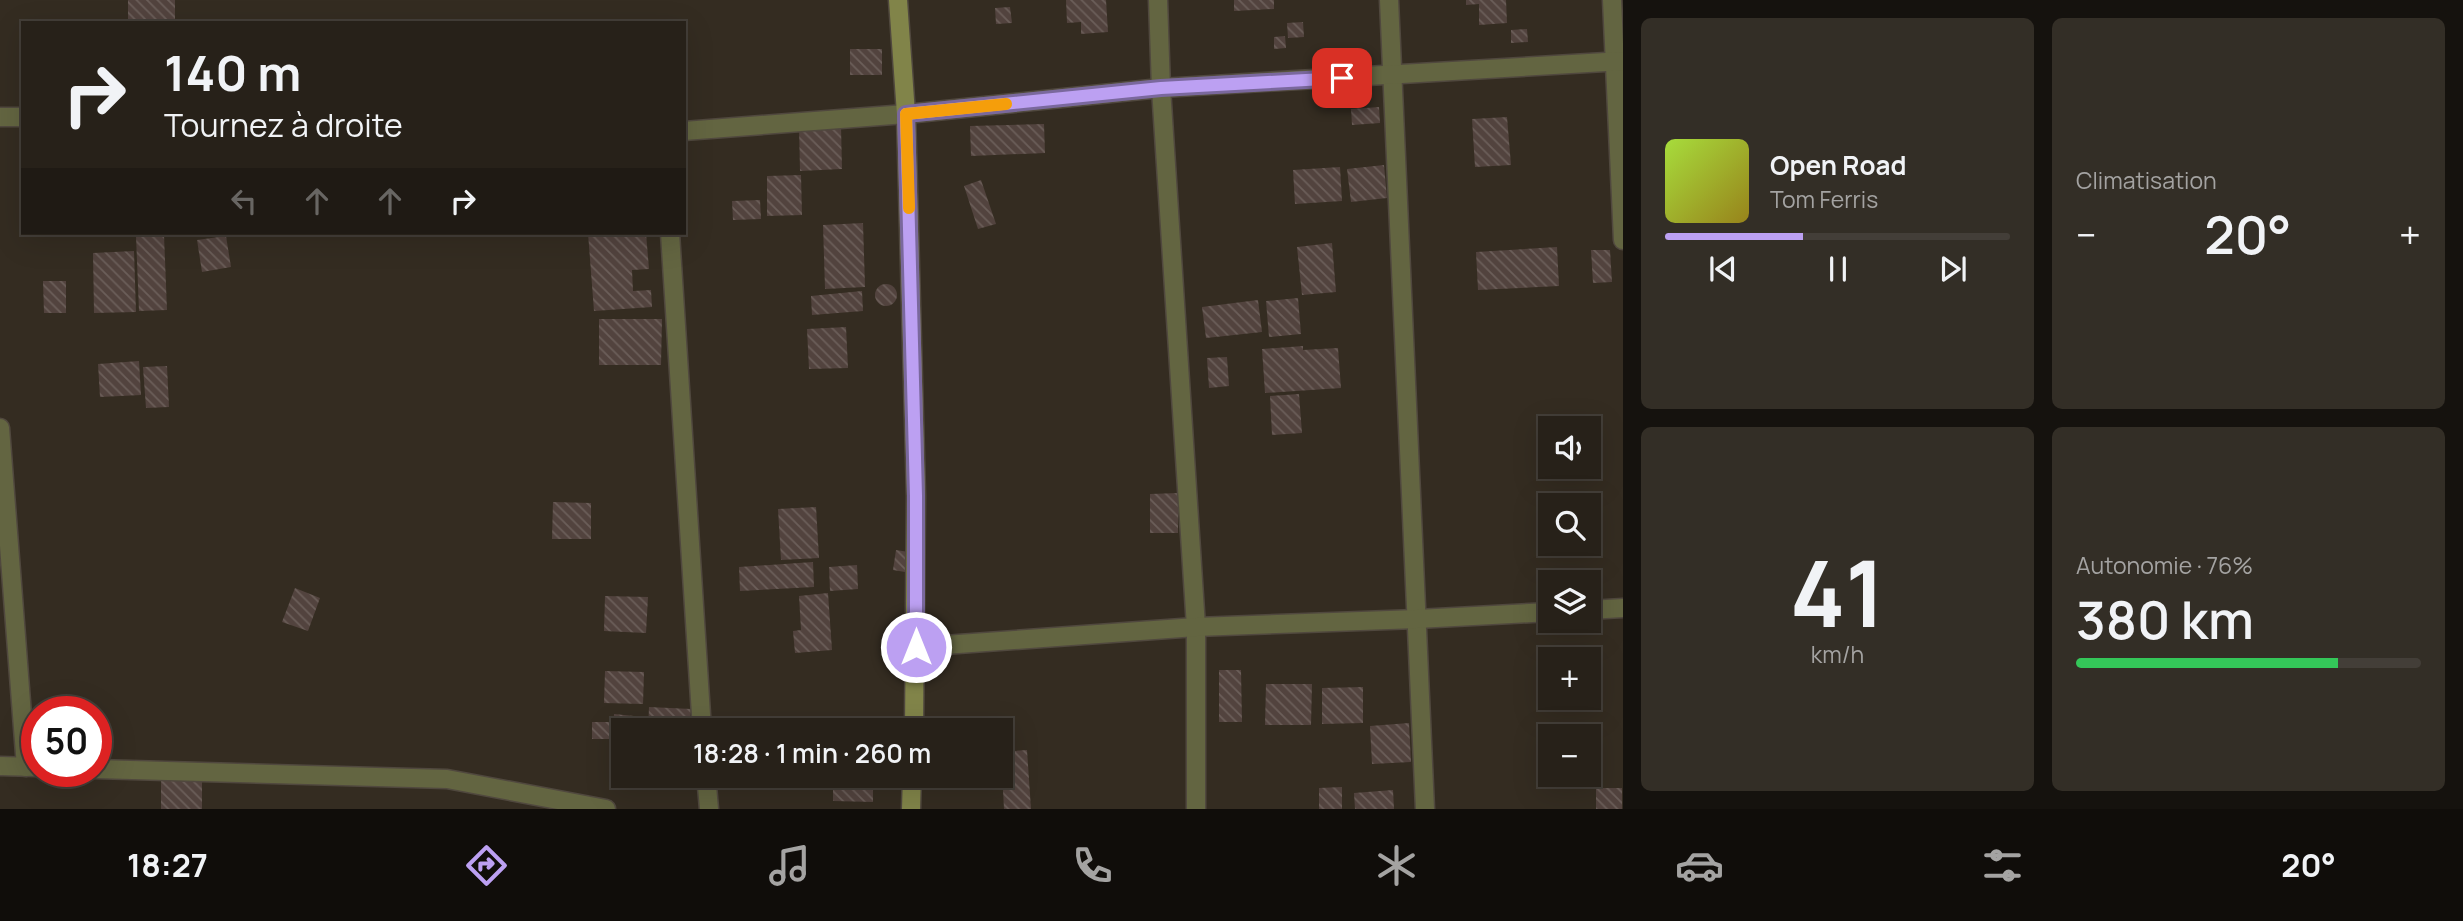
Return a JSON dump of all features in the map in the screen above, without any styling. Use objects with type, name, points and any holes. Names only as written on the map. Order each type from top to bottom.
[{"type":"main road","points":[[898,0],[906,114],[916,484],[914,718]]},
{"type":"main road","points":[[911,809],[912,788]]},
{"type":"street","points":[[1158,0],[1161,88],[1196,627],[1196,809]]},
{"type":"street","points":[[1389,0],[1425,809]]},
{"type":"street","points":[[1612,0],[1619,61],[1623,240]]},
{"type":"street","points":[[686,131],[906,114],[1161,88],[1619,61]]},
{"type":"street","points":[[0,117],[21,117]]},
{"type":"street","points":[[670,235],[701,718]]},
{"type":"street","points":[[0,428],[25,696]]},
{"type":"street","points":[[1601,609],[1623,608]]},
{"type":"street","points":[[916,647],[1196,627],[1417,620],[1538,613]]},
{"type":"street","points":[[0,766],[21,767]]},
{"type":"street","points":[[112,769],[447,779],[606,809]]},
{"type":"street","points":[[707,788],[709,809]]},
{"type":"building","points":[[128,0],[175,0],[175,21],[128,21]]},
{"type":"building","points":[[1066,0],[1106,0],[1108,32],[1081,34],[1081,22],[1067,23]]},
{"type":"building","points":[[1234,0],[1274,0],[1274,9],[1234,11]]},
{"type":"building","points":[[1466,0],[1506,0],[1507,23],[1479,25],[1479,4],[1466,5]]},
{"type":"building","points":[[1010,7],[1012,23],[996,24],[995,8]]},
{"type":"building","points":[[1303,22],[1304,37],[1288,38],[1287,23]]},
{"type":"building","points":[[1527,29],[1528,42],[1511,43],[1511,30]]},
{"type":"building","points":[[1285,36],[1286,48],[1274,49],[1274,37]]},
{"type":"building","points":[[850,49],[882,49],[882,75],[850,75]]},
{"type":"building","points":[[1379,107],[1380,123],[1352,125],[1351,109]]},
{"type":"building","points":[[1507,117],[1511,165],[1475,167],[1472,119]]},
{"type":"building","points":[[1044,124],[1045,153],[971,156],[970,126]]},
{"type":"building","points":[[841,126],[842,169],[800,171],[799,128]]},
{"type":"building","points":[[1384,165],[1387,198],[1351,202],[1347,169]]},
{"type":"building","points":[[1340,167],[1342,201],[1295,204],[1293,170]]},
{"type":"building","points":[[801,175],[802,215],[767,216],[767,176]]},
{"type":"building","points":[[981,180],[996,224],[978,229],[964,186]]},
{"type":"building","points":[[760,200],[761,219],[733,220],[732,201]]},
{"type":"building","points":[[863,223],[865,287],[825,289],[823,225]]},
{"type":"building","points":[[164,235],[167,310],[139,311],[136,236]]},
{"type":"building","points":[[588,235],[646,235],[649,269],[632,270],[633,291],[651,290],[652,307],[594,311]]},
{"type":"building","points":[[226,236],[231,267],[202,272],[197,240]]},
{"type":"building","points":[[1332,243],[1336,292],[1302,295],[1297,247]]},
{"type":"building","points":[[1557,247],[1559,286],[1478,290],[1476,252]]},
{"type":"building","points":[[1591,250],[1610,250],[1612,282],[1593,283]]},
{"type":"building","points":[[134,251],[136,312],[94,313],[93,253]]},
{"type":"building","points":[[43,281],[66,281],[66,313],[44,313]]},
{"type":"building","points":[[886,284],[894,287],[897,295],[894,303],[886,306],[878,303],[875,295],[878,287]]},
{"type":"building","points":[[862,291],[863,311],[812,315],[811,296]]},
{"type":"building","points":[[1298,298],[1301,334],[1269,337],[1266,301]]},
{"type":"building","points":[[1258,300],[1262,332],[1206,338],[1202,307]]},
{"type":"building","points":[[599,319],[662,319],[661,365],[599,365]]},
{"type":"building","points":[[846,327],[848,368],[809,369],[807,329]]},
{"type":"building","points":[[1303,346],[1303,350],[1338,348],[1341,388],[1265,393],[1262,349]]},
{"type":"building","points":[[1227,357],[1229,386],[1209,388],[1207,358]]},
{"type":"building","points":[[139,361],[141,395],[100,397],[98,364]]},
{"type":"building","points":[[167,366],[169,407],[146,408],[143,367]]},
{"type":"building","points":[[1299,394],[1302,433],[1272,435],[1270,396]]},
{"type":"building","points":[[1178,493],[1178,533],[1150,533],[1150,494]]},
{"type":"building","points":[[553,502],[591,503],[591,539],[552,539]]},
{"type":"building","points":[[816,507],[819,558],[781,560],[778,509]]},
{"type":"building","points":[[896,550],[915,553],[911,573],[893,570]]},
{"type":"building","points":[[813,562],[814,587],[740,591],[739,567]]},
{"type":"building","points":[[857,565],[858,589],[830,591],[829,567]]},
{"type":"building","points":[[295,588],[320,598],[308,631],[282,622]]},
{"type":"building","points":[[828,593],[832,650],[795,653],[793,631],[801,630],[799,596]]},
{"type":"building","points":[[605,596],[648,597],[646,633],[604,631]]},
{"type":"building","points":[[1219,670],[1241,670],[1242,722],[1219,722]]},
{"type":"building","points":[[605,671],[644,672],[643,704],[604,703]]},
{"type":"building","points":[[1266,684],[1312,684],[1311,725],[1265,725]]},
{"type":"building","points":[[1363,687],[1363,723],[1322,724],[1322,688]]},
{"type":"building","points":[[649,707],[691,709],[690,718],[649,718]]},
{"type":"building","points":[[614,714],[644,717],[644,718],[614,718]]},
{"type":"building","points":[[592,722],[609,722],[609,739],[592,739]]},
{"type":"building","points":[[1409,723],[1411,762],[1372,764],[1370,726]]},
{"type":"building","points":[[1027,750],[1031,809],[1004,809],[1003,788],[1013,788],[1013,751]]},
{"type":"building","points":[[161,773],[202,774],[202,809],[161,809]]},
{"type":"building","points":[[1342,787],[1342,809],[1319,809],[1319,788]]},
{"type":"building","points":[[833,788],[873,788],[873,802],[833,801]]},
{"type":"building","points":[[1596,788],[1622,788],[1622,809],[1596,809]]},
{"type":"building","points":[[1393,790],[1394,809],[1355,809],[1354,793]]},
{"type":"slow traffic","points":[[909,208],[906,114],[1006,104]]},
{"type":"route","points":[[916,647],[916,496],[906,114],[1161,88],[1342,78]]}]
